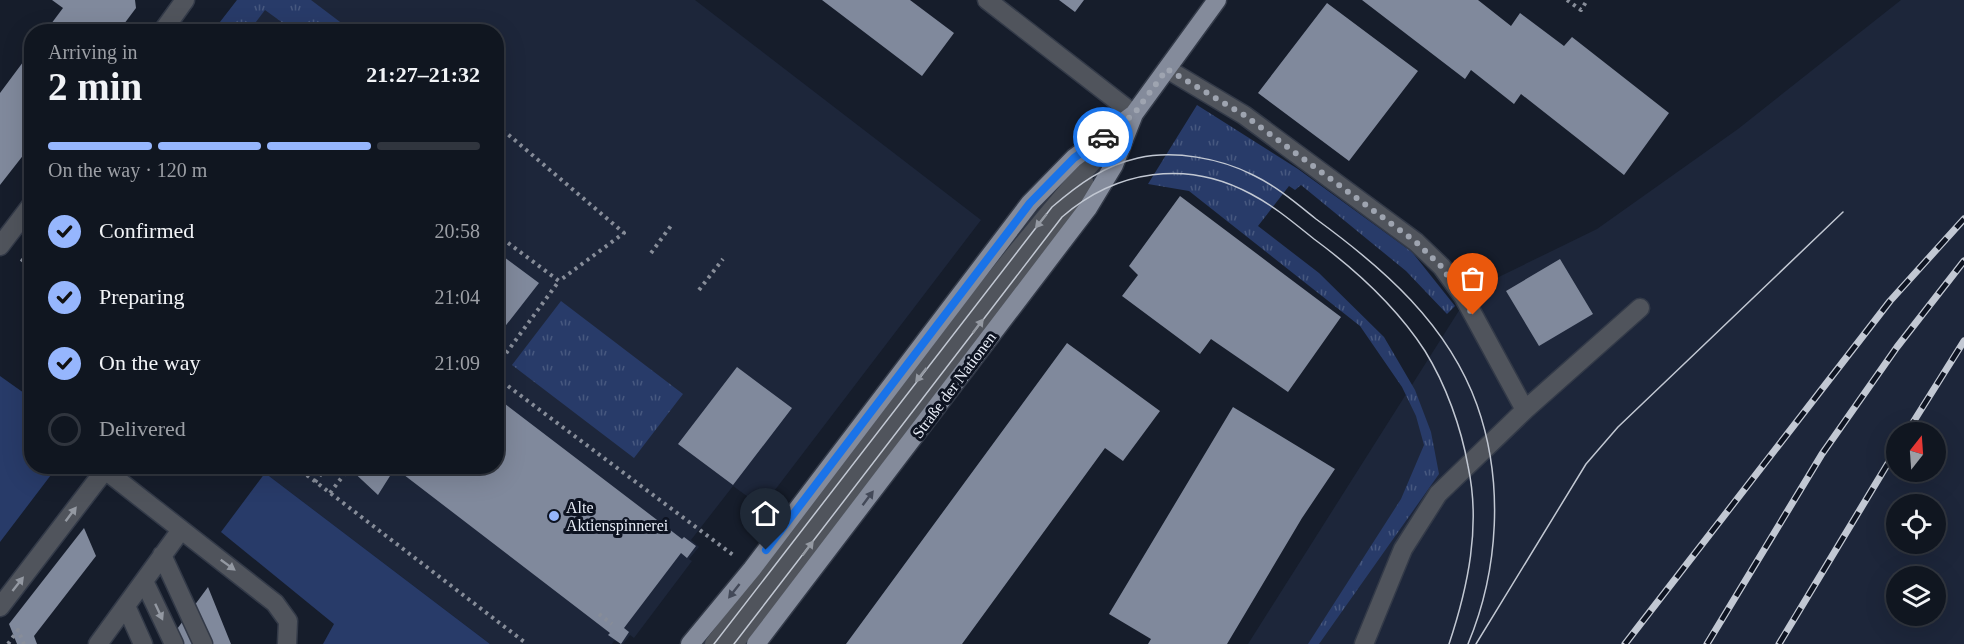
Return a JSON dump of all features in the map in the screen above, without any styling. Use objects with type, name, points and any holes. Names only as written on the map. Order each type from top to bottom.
[{"type":"main road","name":"Straße der Nationen","points":[[756,644],[1082,218],[1114,165],[1134,114],[1216,0]]},
{"type":"main road","name":"Straße der Nationen","points":[[690,644],[752,569],[1030,203],[1074,158],[1134,114]]},
{"type":"street","points":[[168,24],[185,0]]},
{"type":"street","points":[[987,0],[1134,114]]},
{"type":"street","points":[[1167,69],[1244,115],[1416,242],[1442,267],[1463,296],[1525,410]]},
{"type":"street","points":[[714,644],[997,276],[1052,207],[1134,114]]},
{"type":"street","points":[[734,644],[1062,217],[1134,114]]},
{"type":"street","points":[[0,246],[24,214]]},
{"type":"street","points":[[1364,644],[1403,549],[1438,494],[1525,410],[1640,308]]},
{"type":"street","points":[[0,607],[102,474]]},
{"type":"street","points":[[110,474],[244,576],[275,603],[288,621],[287,644]]},
{"type":"street","points":[[105,640],[126,606],[181,530]]},
{"type":"street","points":[[162,555],[203,644]]},
{"type":"street","points":[[144,581],[174,644]]},
{"type":"street","points":[[126,606],[143,644]]},
{"type":"path","points":[[1567,0],[1581,10],[1586,2]]},
{"type":"path","points":[[504,131],[624,233],[559,281],[504,356]]},
{"type":"path","points":[[651,253],[673,223]]},
{"type":"path","points":[[504,240],[559,281]]},
{"type":"path","points":[[699,290],[723,259]]},
{"type":"path","points":[[504,383],[752,569]]},
{"type":"path","points":[[307,474],[526,644]]},
{"type":"path","points":[[315,482],[321,474]]},
{"type":"path","points":[[330,493],[344,474]]},
{"type":"path","points":[[599,614],[612,624]]},
{"type":"path","points":[[8,644],[18,630],[24,644]]},
{"type":"shaded area","points":[[237,0],[695,0],[981,220],[762,507],[733,486],[691,540],[699,547],[689,559],[692,561],[634,638],[630,635],[623,644],[614,641],[612,644],[490,644],[266,474],[504,474],[504,24],[219,24]]},
{"type":"shaded area","points":[[1901,0],[1964,0],[1964,644],[1248,644],[1472,290],[1597,229],[1738,129]]},
{"type":"green space","points":[[237,0],[311,0],[343,24],[284,24],[265,10],[254,24],[218,24]]},
{"type":"green space","points":[[1197,105],[1298,169],[1412,252],[1455,306],[1447,314],[1406,271],[1301,185],[1295,190],[1289,186],[1258,226],[1319,273],[1384,337],[1415,390],[1431,432],[1439,474],[1319,644],[1308,644],[1401,499],[1424,445],[1416,416],[1402,387],[1360,326],[1189,191],[1148,184]]},
{"type":"green space","points":[[561,301],[683,394],[634,458],[512,365]]},
{"type":"green space","points":[[0,376],[24,393],[24,474],[52,474],[0,542]]},
{"type":"green space","points":[[266,474],[490,644],[323,644],[334,624],[221,532]]},
{"type":"building","points":[[52,0],[135,0],[136,8],[124,24],[51,24],[63,8]]},
{"type":"building","points":[[822,0],[910,0],[954,33],[922,76]]},
{"type":"building","points":[[1059,0],[1084,0],[1075,12]]},
{"type":"building","points":[[1362,0],[1478,0],[1511,26],[1520,13],[1564,46],[1572,37],[1669,113],[1624,175],[1521,94],[1514,104],[1471,70],[1465,79]]},
{"type":"building","points":[[1327,3],[1418,71],[1349,161],[1258,93]]},
{"type":"building","points":[[24,61],[24,154],[0,185],[0,93]]},
{"type":"building","points":[[1180,196],[1341,317],[1288,392],[1211,339],[1200,354],[1122,296],[1138,275],[1129,266]]},
{"type":"building","points":[[504,257],[539,283],[504,328]]},
{"type":"building","points":[[1560,259],[1593,314],[1539,346],[1506,291]]},
{"type":"building","points":[[1067,343],[1160,411],[1123,461],[1105,448],[962,644],[846,644]]},
{"type":"building","points":[[737,367],[792,408],[733,485],[678,444]]},
{"type":"building","name":"Alte Aktienspinnerei","points":[[504,403],[682,539],[684,537],[696,546],[687,558],[681,553],[624,628],[629,632],[621,644],[608,635],[610,633],[403,474],[504,474]]},
{"type":"building","points":[[1233,407],[1335,469],[1302,518],[1227,644],[1148,644],[1151,639],[1109,614]]},
{"type":"building","name":"Alte Aktienspinnerei","points":[[356,474],[391,474],[378,495]]},
{"type":"building","points":[[84,528],[96,556],[34,636],[37,644],[17,644],[9,624]]},
{"type":"building","points":[[208,587],[231,644],[166,644]]},
{"type":"tram line","points":[[714,644],[1052,207],[1082,183],[1125,161],[1167,155],[1197,157],[1226,164],[1253,175],[1278,190],[1389,278],[1431,323],[1449,349],[1465,376],[1486,434],[1494,495],[1492,556],[1478,616],[1468,644]]},
{"type":"tram line","points":[[734,644],[1062,217],[1083,201],[1129,180],[1153,175],[1177,174],[1202,176],[1227,183],[1251,194],[1284,215],[1345,263],[1374,290],[1414,335],[1433,364],[1452,407],[1461,436],[1472,489],[1473,534],[1467,578],[1449,644]]},
{"type":"tram line","points":[[1476,644],[1586,464],[1618,427],[1843,212]]},
{"type":"railway","points":[[1625,644],[1890,301],[1964,219]]},
{"type":"railway","points":[[1707,644],[1822,454],[1897,347],[1964,261]]},
{"type":"railway","points":[[1913,422],[1964,341]]},
{"type":"railway","points":[[1779,644],[1886,467]]},
{"type":"way so far","points":[[1103,137],[1134,114],[1167,69],[1244,115],[1416,242],[1442,267],[1463,296],[1473,315]]},
{"type":"place","name":"Alte Aktienspinnerei","points":[[554,516]]},
{"type":"route","points":[[766,550],[864,418],[1030,203],[1074,158],[1103,137]]}]
